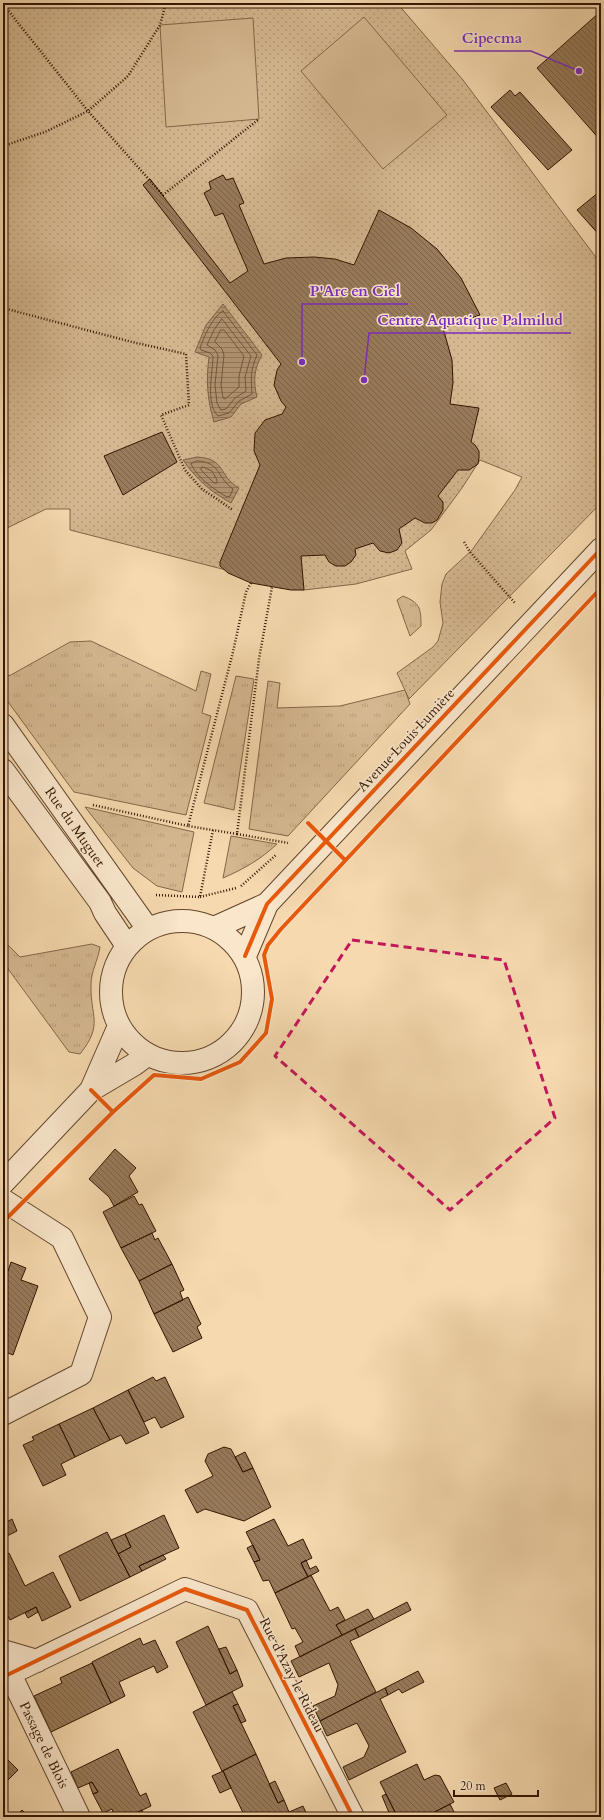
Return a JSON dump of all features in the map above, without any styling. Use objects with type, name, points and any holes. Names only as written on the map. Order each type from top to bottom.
[{"type":"street","name":"Avenue Louis Lumière","points":[[245,956],[267,904],[601,549]]},
{"type":"street","name":"Rue du Muguet","points":[[3,725],[148,929]]},
{"type":"street","points":[[3,770],[100,902],[105,913],[127,946]]},
{"type":"street","name":"Avenue Louis Lumière","points":[[214,928],[267,904]]},
{"type":"street","points":[[181,920],[198,922],[214,928],[232,940],[245,956],[252,976],[254,996],[250,1017],[240,1035],[225,1050],[207,1060],[187,1064],[166,1062],[147,1055],[131,1042],[119,1026],[112,1006],[111,985],[116,964],[127,946],[148,929],[164,922],[181,920]]},
{"type":"street","points":[[91,1090],[119,1026]]},
{"type":"street","points":[[3,1183],[91,1090],[135,1064],[147,1055]]},
{"type":"street","points":[[3,1200],[62,1238],[100,1317],[81,1374],[3,1414]]},
{"type":"street","name":"Rue d'Azay le Rideau","points":[[6,1676],[184,1589],[247,1610],[353,1817]]},
{"type":"street","points":[[3,1651],[37,1662]]},
{"type":"street","name":"Passage de Blois","points":[[6,1676],[79,1817]]},
{"type":"path","points":[[3,146],[44,132],[88,111],[128,76],[160,25],[166,3]]},
{"type":"path","points":[[3,4],[88,111],[163,195],[259,119]]},
{"type":"path","points":[[3,308],[132,342],[186,354],[189,405],[161,415],[185,470],[202,489],[233,510]]},
{"type":"path","points":[[464,542],[470,552],[532,622]]},
{"type":"path","points":[[188,826],[233,652],[246,592],[251,582]]},
{"type":"path","points":[[237,834],[259,660],[272,587]]},
{"type":"path","points":[[90,805],[188,826],[288,843]]},
{"type":"path","points":[[200,896],[213,830]]},
{"type":"path","points":[[283,848],[293,838]]},
{"type":"path","points":[[126,899],[145,888],[153,895],[200,896],[240,887],[278,853]]},
{"type":"highlighted area","points":[[352,940],[504,960],[555,1118],[450,1210],[275,1056]]},
{"type":"green space","points":[[3,3],[397,3],[463,80],[601,264],[601,503],[409,699],[397,673],[433,647],[438,641],[443,623],[440,602],[442,584],[446,574],[472,550],[515,490],[522,477],[480,460],[462,488],[431,530],[405,551],[412,569],[356,584],[304,590],[70,530],[70,509],[46,509],[3,530]]},
{"type":"green space","points":[[364,17],[447,115],[383,169],[301,71]]},
{"type":"green space","points":[[253,18],[259,119],[166,127],[160,25]]},
{"type":"green space","points":[[403,596],[416,604],[421,615],[421,626],[410,636],[397,600]]},
{"type":"green space","points":[[91,641],[196,691],[201,671],[211,674],[202,713],[211,716],[186,815],[74,792],[3,695],[3,668],[9,676],[70,642]]},
{"type":"green space","points":[[236,676],[254,679],[234,810],[204,803]]},
{"type":"green space","points":[[268,681],[280,683],[277,708],[340,706],[405,690],[410,704],[288,836],[249,829]]},
{"type":"green space","points":[[85,807],[194,832],[182,892],[157,886],[133,868]]},
{"type":"green space","points":[[231,836],[277,844],[252,863],[223,878]]},
{"type":"green space","points":[[3,940],[20,957],[92,944],[100,947],[91,979],[94,1027],[92,1035],[80,1054],[69,1052],[3,962]]},
{"type":"water","points":[[223,304],[262,355],[257,365],[255,375],[257,397],[241,404],[231,417],[214,422],[208,390],[209,357],[195,352],[206,325]]},
{"type":"water","points":[[197,457],[207,458],[218,464],[227,478],[239,488],[231,503],[204,484],[183,460]]},
{"type":"building","points":[[601,11],[601,141],[537,68]]},
{"type":"building","points":[[510,90],[515,96],[520,92],[572,150],[548,170],[491,107]]},
{"type":"building","points":[[223,175],[226,180],[233,178],[244,203],[239,205],[264,264],[286,258],[314,257],[335,259],[354,265],[379,210],[411,228],[437,249],[461,278],[480,315],[443,328],[452,360],[453,383],[450,404],[479,408],[471,442],[479,451],[478,464],[469,470],[458,470],[438,496],[443,502],[443,510],[437,520],[432,523],[425,523],[415,518],[399,529],[402,543],[397,550],[389,553],[380,551],[373,543],[355,549],[356,555],[351,562],[345,566],[336,566],[329,562],[325,555],[301,556],[304,590],[291,590],[251,583],[228,573],[220,566],[220,562],[260,465],[254,451],[255,433],[265,420],[282,414],[286,407],[281,401],[274,385],[277,370],[281,364],[143,185],[150,179],[230,283],[248,271],[223,213],[215,216],[204,193],[211,189],[209,182]]},
{"type":"building","points":[[599,192],[601,194],[601,237],[577,210]]},
{"type":"building","points":[[162,432],[177,462],[123,495],[104,456]]},
{"type":"building","points":[[115,1149],[136,1168],[129,1176],[138,1192],[114,1206],[109,1197],[89,1179]]},
{"type":"building","points":[[134,1196],[139,1205],[142,1204],[156,1231],[121,1248],[103,1212]]},
{"type":"building","points":[[152,1233],[155,1240],[158,1238],[172,1264],[139,1281],[121,1248]]},
{"type":"building","points":[[11,1262],[26,1268],[21,1280],[38,1286],[13,1355],[3,1351],[3,1272],[7,1274]]},
{"type":"building","points":[[172,1264],[184,1290],[180,1292],[183,1300],[154,1314],[139,1281]]},
{"type":"building","points":[[188,1297],[201,1324],[197,1327],[202,1338],[173,1352],[154,1314]]},
{"type":"building","points":[[153,1377],[156,1381],[165,1377],[184,1417],[161,1428],[155,1417],[144,1422],[128,1390]]},
{"type":"building","points":[[128,1390],[149,1433],[126,1444],[121,1435],[110,1440],[93,1408]]},
{"type":"building","points":[[93,1408],[110,1440],[75,1457],[59,1424]]},
{"type":"building","points":[[59,1424],[75,1457],[61,1464],[66,1475],[43,1486],[23,1445],[34,1440],[32,1437]]},
{"type":"building","points":[[224,1447],[231,1449],[243,1472],[253,1468],[271,1507],[244,1521],[205,1509],[197,1513],[185,1490],[213,1476],[205,1461],[208,1454]]},
{"type":"building","points":[[245,1452],[253,1468],[243,1472],[235,1457]]},
{"type":"building","points":[[164,1515],[179,1548],[139,1566],[142,1571],[130,1577],[118,1554],[131,1547],[125,1534]]},
{"type":"building","points":[[12,1519],[17,1531],[3,1538],[3,1524]]},
{"type":"building","points":[[274,1519],[288,1546],[303,1539],[312,1558],[301,1563],[308,1577],[275,1593],[269,1580],[263,1581],[254,1562],[260,1560],[246,1532]]},
{"type":"building","points":[[107,1532],[130,1577],[80,1601],[59,1556]]},
{"type":"building","points":[[125,1534],[131,1547],[118,1554],[111,1540]]},
{"type":"building","points":[[253,1545],[260,1560],[254,1562],[247,1548]]},
{"type":"building","points":[[9,1553],[25,1586],[53,1572],[71,1607],[42,1621],[36,1607],[10,1620],[3,1607],[3,1556]]},
{"type":"building","points":[[163,1555],[166,1559],[142,1571],[139,1566]]},
{"type":"building","points":[[306,1560],[310,1569],[316,1566],[319,1571],[308,1577],[301,1563]]},
{"type":"building","points":[[311,1575],[330,1611],[338,1607],[345,1620],[336,1625],[342,1635],[300,1657],[295,1646],[303,1642],[295,1628],[292,1629],[275,1593]]},
{"type":"building","points":[[407,1602],[411,1610],[359,1637],[355,1629]]},
{"type":"building","points":[[36,1607],[38,1612],[28,1618],[25,1613]]},
{"type":"building","points":[[368,1609],[374,1619],[342,1635],[336,1625]]},
{"type":"building","points":[[208,1626],[230,1674],[237,1670],[243,1686],[206,1705],[176,1642]]},
{"type":"building","points":[[355,1629],[359,1637],[350,1641],[376,1692],[320,1721],[313,1706],[335,1696],[338,1685],[329,1663],[299,1677],[291,1661]]},
{"type":"building","points":[[140,1638],[143,1645],[155,1640],[168,1667],[157,1673],[154,1666],[119,1682],[125,1696],[111,1703],[92,1662]]},
{"type":"building","points":[[226,1647],[237,1670],[230,1674],[219,1649]]},
{"type":"building","points":[[92,1663],[111,1703],[51,1732],[34,1696],[62,1683],[60,1678]]},
{"type":"building","points":[[418,1671],[424,1682],[402,1693],[399,1689],[388,1695],[385,1688]]},
{"type":"building","points":[[385,1688],[388,1695],[380,1699],[406,1752],[349,1780],[343,1767],[364,1757],[369,1746],[357,1723],[327,1736],[320,1721]]},
{"type":"building","points":[[232,1692],[238,1704],[233,1706],[256,1754],[222,1771],[193,1712]]},
{"type":"building","points":[[238,1704],[246,1721],[241,1723],[233,1706]]},
{"type":"building","points":[[118,1749],[140,1796],[146,1793],[151,1806],[128,1817],[115,1817],[112,1809],[103,1813],[93,1794],[98,1792],[92,1782],[78,1788],[71,1772]]},
{"type":"building","points":[[256,1754],[278,1803],[284,1800],[289,1812],[280,1817],[245,1817],[223,1771]]},
{"type":"building","points":[[3,1755],[18,1770],[3,1785]]},
{"type":"building","points":[[417,1764],[424,1780],[435,1775],[440,1776],[454,1802],[425,1817],[391,1817],[390,1815],[395,1812],[380,1782]]},
{"type":"building","points":[[223,1771],[231,1788],[220,1793],[212,1776]]},
{"type":"building","points":[[275,1781],[284,1800],[278,1803],[269,1784]]},
{"type":"building","points":[[92,1782],[98,1792],[93,1794],[89,1783]]},
{"type":"building","points":[[506,1783],[512,1794],[500,1800],[494,1788]]},
{"type":"building","points":[[386,1794],[395,1812],[390,1815],[382,1796]]},
{"type":"building","points":[[450,1804],[456,1816],[425,1817]]},
{"type":"building","points":[[303,1806],[308,1817],[280,1817],[289,1812]]},
{"type":"building","points":[[22,1810],[29,1817],[19,1817],[17,1815]]},
{"type":"building","points":[[142,1810],[145,1817],[128,1817]]},
{"type":"cycle path","points":[[245,956],[267,904],[601,549]]},
{"type":"cycle path","points":[[113,1112],[154,1075],[201,1079],[240,1062],[266,1033],[272,999],[264,955],[268,945],[281,929],[601,588]]},
{"type":"cycle path","points":[[308,823],[345,860]]},
{"type":"cycle path","points":[[3,1222],[113,1112],[91,1090]]},
{"type":"cycle path","points":[[3,1677],[185,1589],[247,1610],[353,1817]]},
{"type":"place","name":"Cipecma","points":[[579,71]]},
{"type":"place","name":"P'Arc en Ciel","points":[[302,362]]},
{"type":"place","name":"Centre Aquatique Palmilud","points":[[364,380]]}]
